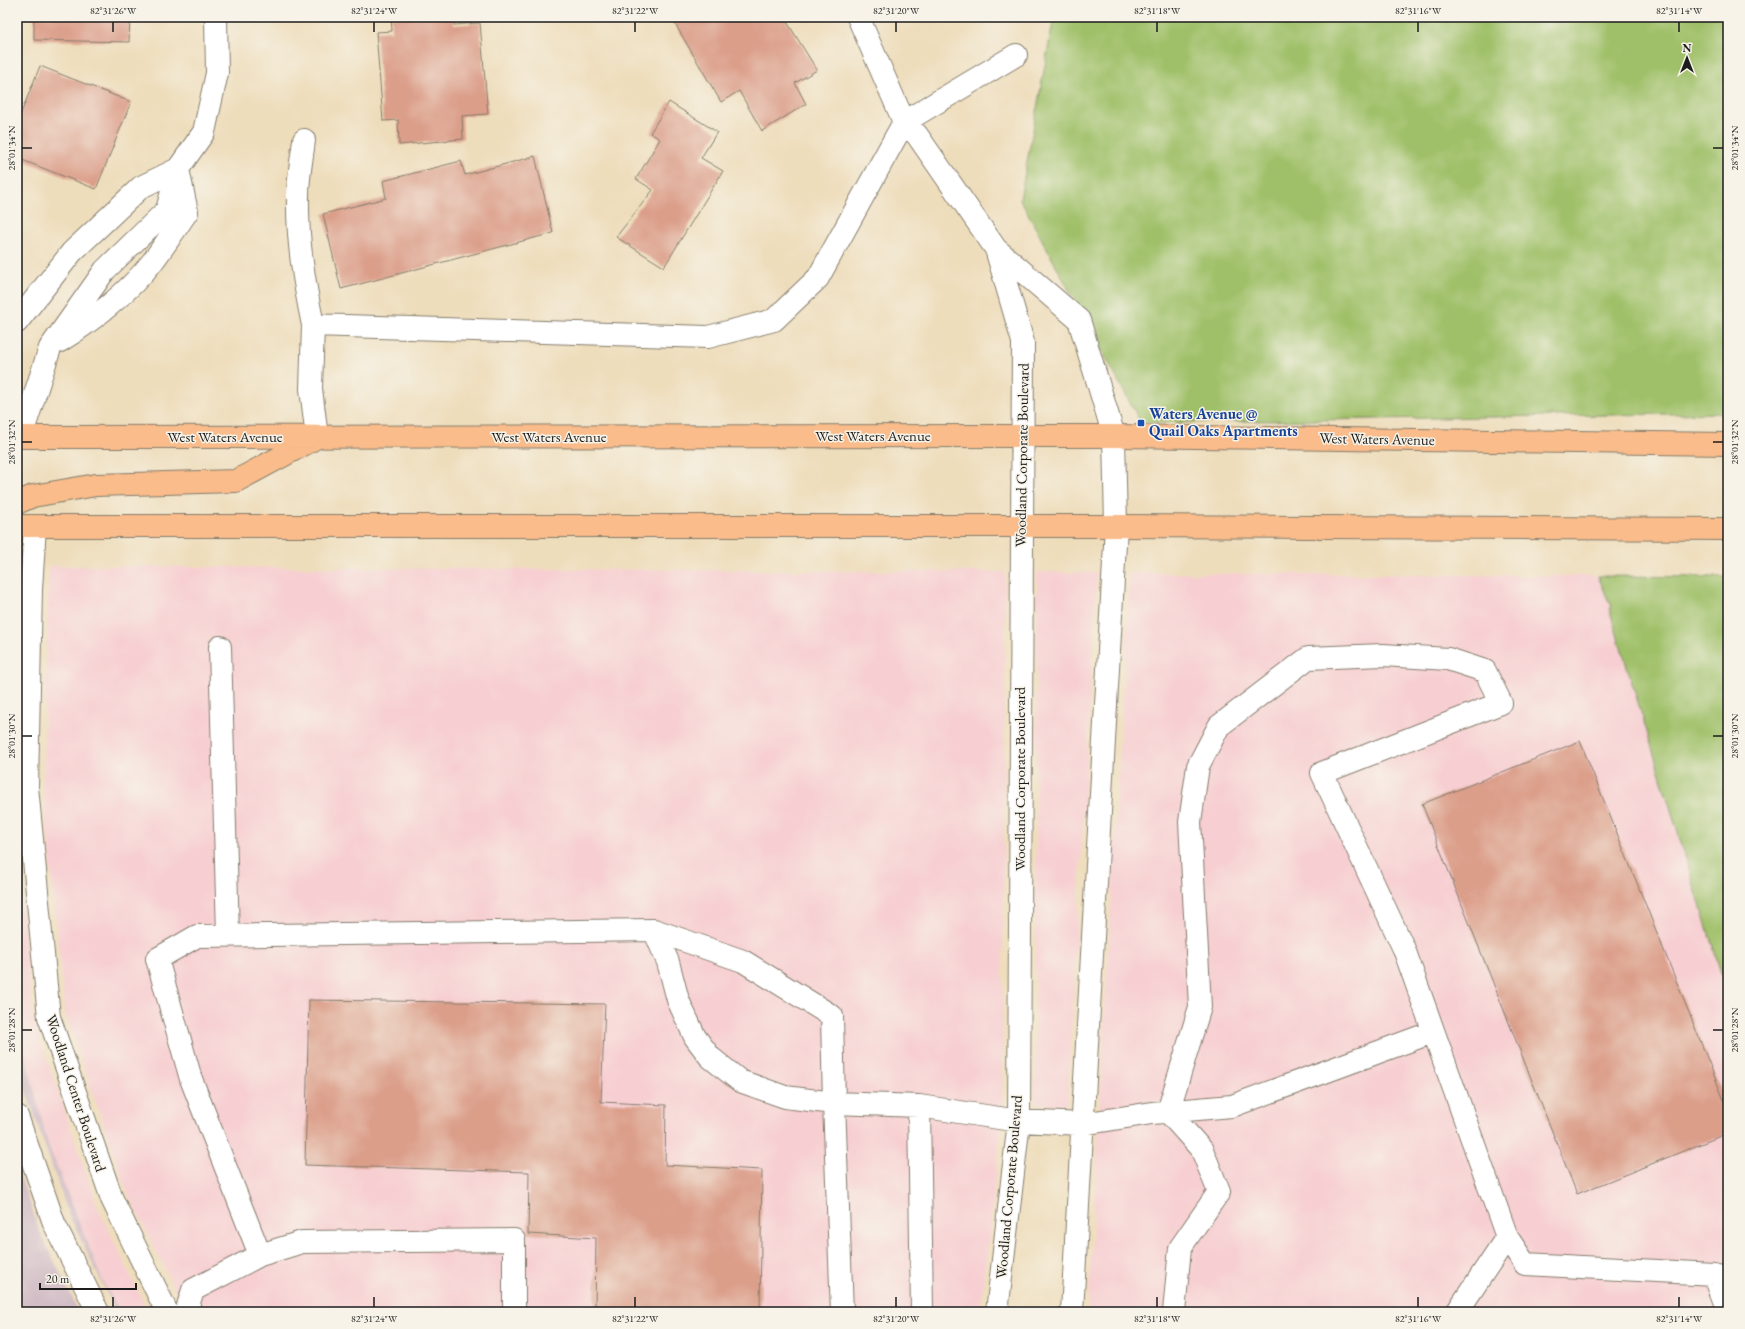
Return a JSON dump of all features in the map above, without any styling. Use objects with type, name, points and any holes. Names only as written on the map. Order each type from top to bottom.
[{"type":"main road","name":"West Waters Avenue","points":[[18,439],[1114,436],[1728,444]]},
{"type":"main road","points":[[17,503],[33,496],[96,485],[236,481],[317,437]]},
{"type":"main road","points":[[26,526],[1116,526],[1728,529]]},
{"type":"street","points":[[18,439],[50,348],[105,270],[167,210],[178,169],[204,132],[217,74],[216,17]]},
{"type":"street","points":[[858,17],[904,122],[917,135],[996,249],[1079,320],[1114,436],[1116,526],[1072,1312]]},
{"type":"street","points":[[314,326],[708,337],[774,320],[818,278],[904,122],[1016,56]]},
{"type":"street","points":[[304,140],[298,193],[298,235],[303,278],[314,326],[311,389],[317,437]]},
{"type":"street","points":[[17,322],[79,247],[141,187],[178,169]]},
{"type":"street","points":[[50,348],[85,325],[126,290],[153,261],[187,212],[178,169]]},
{"type":"street","points":[[79,247],[126,290]]},
{"type":"street","name":"Woodland Corporate Boulevard","points":[[996,249],[1023,342],[1019,1121],[997,1312]]},
{"type":"street","name":"Woodland Center Boulevard","points":[[26,526],[31,589],[27,787],[49,1017],[112,1200],[167,1312]]},
{"type":"street","points":[[220,647],[228,935]]},
{"type":"street","points":[[1168,1112],[1200,1007],[1190,822],[1198,766],[1219,726],[1308,658],[1383,655],[1448,659],[1485,671],[1501,704],[1322,773],[1404,949],[1507,1237],[1526,1264],[1714,1274],[1728,1311]]},
{"type":"street","points":[[654,930],[668,962],[678,1000],[695,1037],[710,1057],[740,1081],[785,1097],[834,1103],[918,1106],[1019,1121],[1082,1124],[1168,1112],[1232,1106],[1433,1032]]},
{"type":"street","points":[[260,1255],[191,1079],[157,959],[196,936],[654,930],[743,961],[832,1016],[842,1312]]},
{"type":"street","points":[[918,1106],[922,1312]]},
{"type":"street","points":[[1168,1112],[1202,1150],[1219,1192],[1180,1248],[1174,1312]]},
{"type":"street","points":[[17,1116],[54,1223],[98,1312]]},
{"type":"street","points":[[1458,1312],[1507,1237]]},
{"type":"street","points":[[186,1312],[193,1290],[260,1255],[302,1242],[514,1240],[514,1312]]},
{"type":"shaded area","points":[[49,566],[1005,572],[1002,1119],[980,1312],[186,1312],[127,1192],[65,1013],[43,787]]},
{"type":"shaded area","points":[[1037,572],[1097,573],[1067,1105],[1035,1103]]},
{"type":"shaded area","points":[[1130,573],[1598,576],[1728,908],[1728,1312],[1088,1312]]},
{"type":"shaded area","points":[[17,856],[33,1019],[98,1208],[148,1312],[120,1312],[103,1282],[48,1144],[17,1021]]},
{"type":"shaded area","points":[[17,1021],[48,1144],[103,1282],[120,1312],[116,1312],[69,1215],[17,1066]]},
{"type":"shaded area","points":[[17,1167],[40,1232],[79,1312],[17,1312]]},
{"type":"green space","points":[[1054,17],[1728,17],[1728,413],[1141,423],[1020,199]]},
{"type":"green space","points":[[1598,576],[1728,577],[1728,996],[1609,608],[1611,607]]},
{"type":"building","points":[[34,17],[130,17],[129,42],[34,40]]},
{"type":"building","points":[[391,17],[453,17],[454,25],[480,23],[488,114],[462,116],[463,139],[399,145],[398,120],[383,121],[376,32],[392,31]]},
{"type":"building","points":[[671,17],[784,17],[817,70],[795,83],[806,104],[762,131],[739,91],[721,102]]},
{"type":"building","points":[[40,66],[131,102],[96,189],[17,158],[17,123]]},
{"type":"building","points":[[669,102],[717,132],[701,158],[723,171],[664,267],[616,237],[653,190],[636,179],[660,139],[650,133]]},
{"type":"building","points":[[535,156],[553,233],[341,289],[323,214],[386,198],[383,181],[461,161],[465,175]]},
{"type":"building","points":[[1580,741],[1728,1110],[1728,1133],[1577,1194],[1422,804]]},
{"type":"building","points":[[309,1000],[605,1004],[601,1102],[666,1105],[665,1165],[762,1170],[760,1312],[595,1312],[596,1238],[528,1234],[529,1172],[305,1165]]},
{"type":"place","name":"Waters Avenue @ Quail Oaks Apartments","points":[[1141,423]]}]
